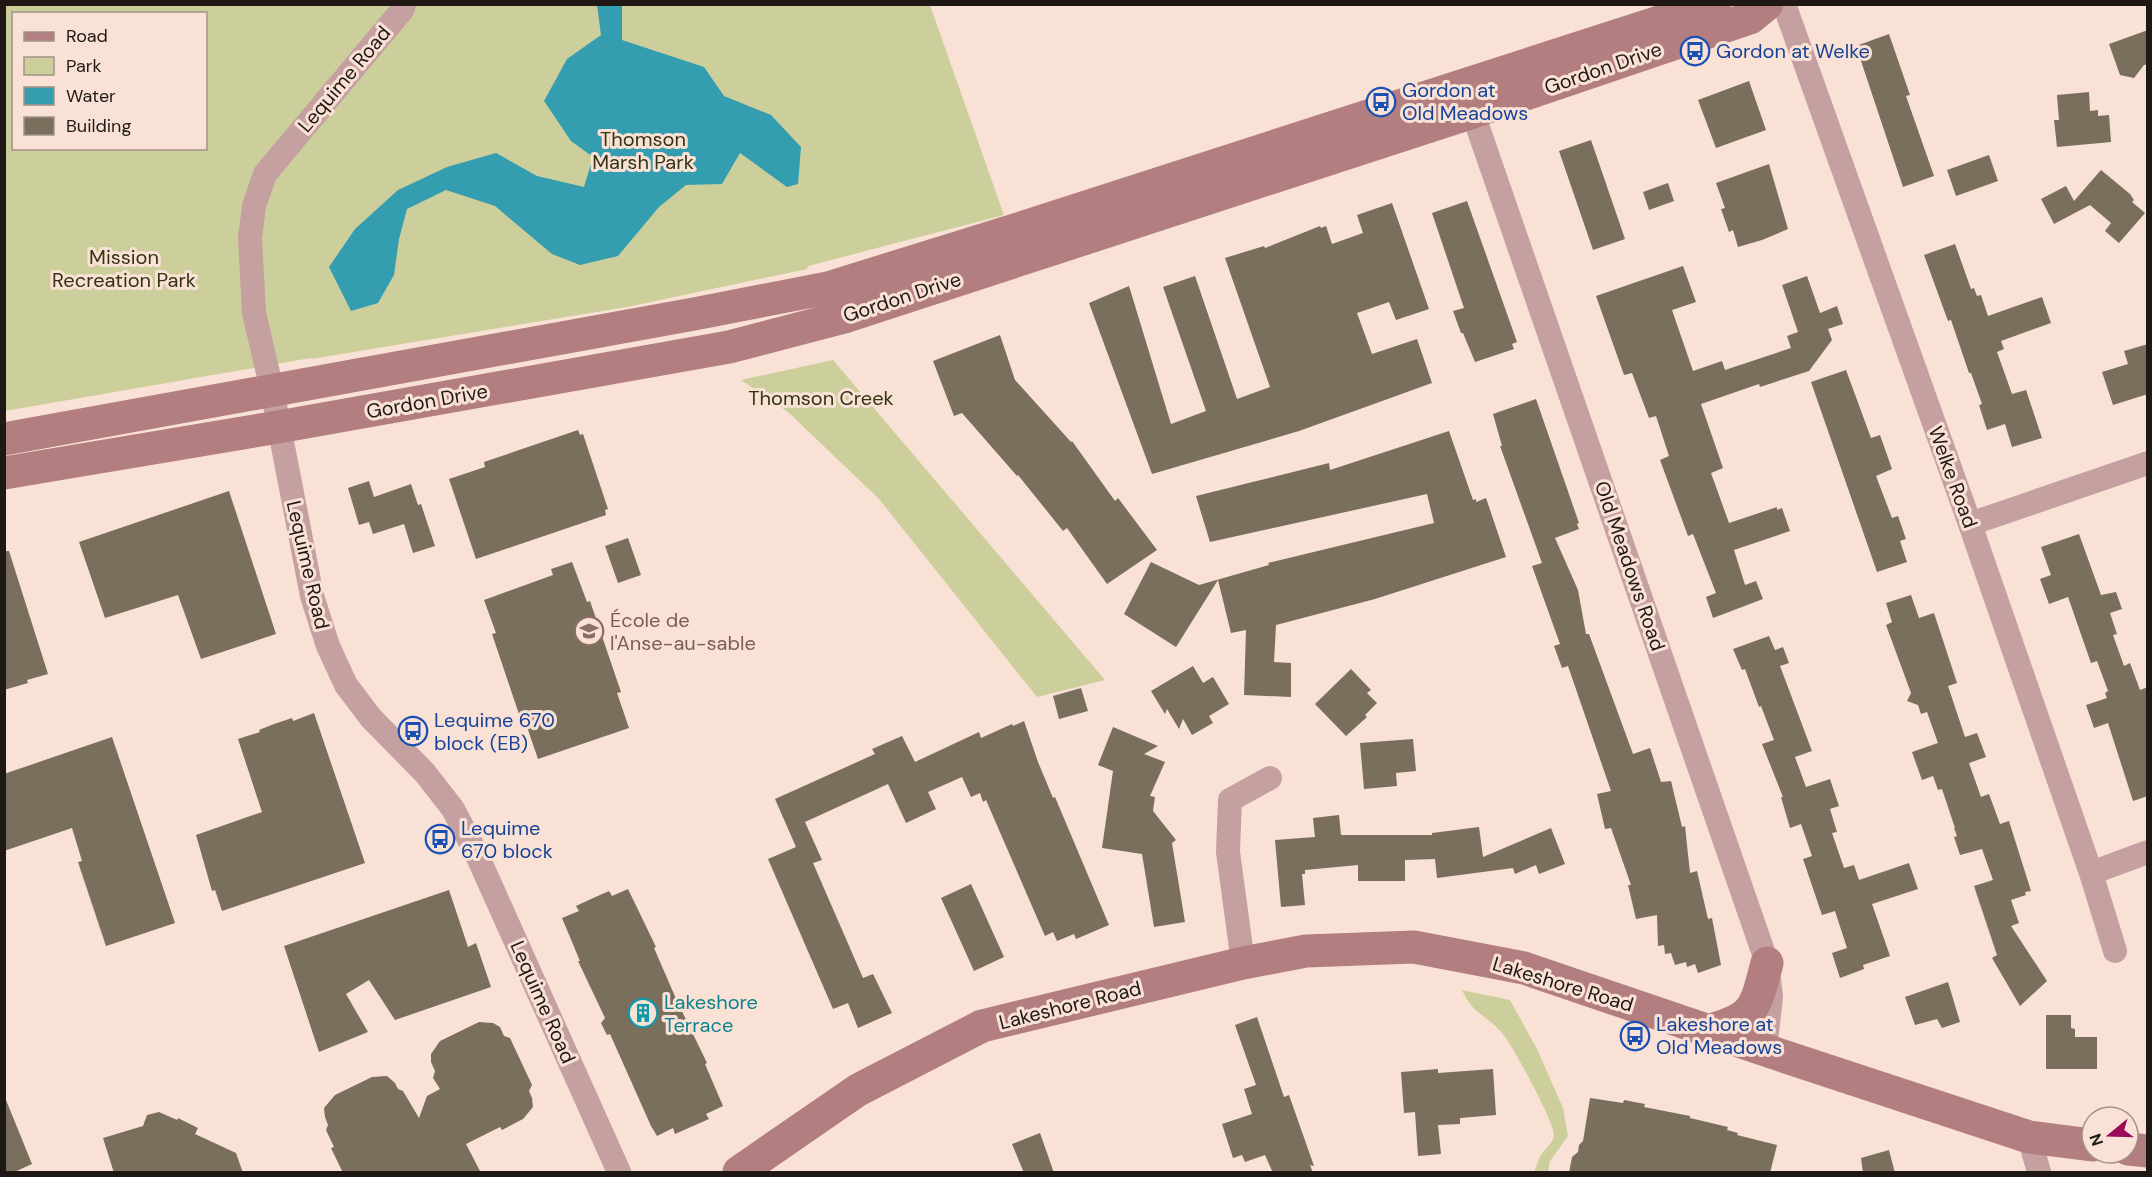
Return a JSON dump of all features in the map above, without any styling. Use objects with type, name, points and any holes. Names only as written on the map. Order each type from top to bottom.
[{"type":"main road","name":"Gordon Drive","points":[[4,473],[718,349],[843,317],[1468,99],[1715,4]]},
{"type":"main road","name":"Gordon Drive","points":[[4,439],[828,288],[1750,18],[1767,4]]},
{"type":"main road","name":"Lakeshore Road","points":[[739,1173],[858,1090],[982,1026],[1244,963],[1306,951],[1414,946],[1524,968],[2029,1137],[2080,1143]]},
{"type":"main road","points":[[1707,1031],[1732,1024],[1748,1014],[1758,997],[1767,963]]},
{"type":"street","name":"Lequime Road","points":[[404,4],[265,174],[254,206],[250,238],[254,313],[272,390],[312,596],[333,656],[346,685],[371,718],[425,773],[453,809],[477,855],[619,1173]]},
{"type":"street","name":"Welke Road","points":[[1784,4],[1970,524],[2091,873],[2115,951]]},
{"type":"street","name":"Old Meadows Road","points":[[1468,99],[1767,963],[1771,997],[1765,1050]]},
{"type":"street","points":[[1970,524],[2148,463]]},
{"type":"street","points":[[1244,963],[1228,852],[1230,800],[1270,778]]},
{"type":"street","points":[[2091,873],[2148,852]]},
{"type":"street","points":[[2029,1137],[2039,1173]]},
{"type":"green space","points":[[5,5],[930,5],[1004,215],[808,266],[807,269],[627,307],[311,358],[5,411]]},
{"type":"green space","name":"Thomson Creek","points":[[833,360],[1105,680],[1037,697],[879,499],[788,412],[741,380]]},
{"type":"green space","points":[[1462,990],[1510,1000],[1537,1049],[1563,1108],[1568,1136],[1550,1161],[1548,1172],[1534,1172],[1541,1155],[1554,1136],[1541,1101],[1507,1040],[1471,1005]]},
{"type":"water","points":[[597,5],[622,5],[622,40],[704,67],[724,96],[771,115],[801,147],[798,184],[787,187],[740,153],[722,184],[686,185],[659,207],[618,256],[580,265],[552,254],[495,206],[446,190],[407,209],[399,239],[394,275],[378,303],[351,311],[329,267],[355,229],[398,190],[447,167],[496,153],[537,176],[584,187],[593,157],[571,141],[544,101],[567,59],[601,35]]},
{"type":"building","points":[[2148,30],[2148,64],[2144,65],[2134,78],[2120,75],[2109,44]]},
{"type":"building","points":[[1889,34],[1910,95],[1906,96],[1934,176],[1903,187],[1856,46]]},
{"type":"building","points":[[1749,81],[1766,130],[1716,148],[1698,100]]},
{"type":"building","points":[[2089,92],[2090,111],[2098,110],[2098,116],[2109,115],[2111,142],[2057,147],[2054,120],[2059,120],[2057,95]]},
{"type":"building","points":[[1591,140],[1625,239],[1593,250],[1559,151]]},
{"type":"building","points":[[1989,155],[1998,181],[1956,196],[1947,170]]},
{"type":"building","points":[[1769,164],[1788,229],[1738,247],[1733,230],[1729,232],[1721,209],[1725,208],[1716,183]]},
{"type":"building","points":[[2101,170],[2130,194],[2134,200],[2132,202],[2145,213],[2119,243],[2105,231],[2111,223],[2090,205],[2054,224],[2041,199],[2066,186],[2074,201]]},
{"type":"building","points":[[1668,183],[1674,201],[1649,210],[1643,192]]},
{"type":"building","points":[[1467,201],[1517,342],[1512,344],[1514,349],[1475,362],[1453,311],[1464,308],[1432,213]]},
{"type":"building","points":[[1392,203],[1429,309],[1396,320],[1389,302],[1357,313],[1372,354],[1417,339],[1432,383],[1299,431],[1152,474],[1089,303],[1129,286],[1171,424],[1206,411],[1163,287],[1195,276],[1237,399],[1270,387],[1225,258],[1264,246],[1265,248],[1320,226],[1321,228],[1326,226],[1332,244],[1363,233],[1357,215]]},
{"type":"building","points":[[1955,244],[1971,289],[1974,288],[1977,296],[1981,295],[1988,316],[2042,297],[2051,323],[2001,341],[2004,349],[1997,352],[2012,394],[2026,390],[2042,438],[2012,447],[2005,424],[1987,430],[1979,405],[1982,404],[1971,373],[1969,373],[1951,320],[1948,321],[1924,255]]},
{"type":"building","points":[[1683,266],[1696,302],[1672,310],[1693,371],[1722,361],[1725,370],[1791,348],[1787,336],[1798,332],[1782,285],[1807,276],[1820,313],[1837,306],[1843,324],[1828,329],[1832,340],[1809,371],[1760,387],[1759,384],[1701,404],[1723,468],[1711,473],[1729,523],[1777,507],[1777,510],[1782,508],[1790,531],[1734,550],[1745,585],[1756,581],[1763,599],[1713,618],[1706,597],[1716,593],[1693,534],[1688,536],[1660,460],[1669,456],[1656,416],[1649,418],[1632,373],[1624,375],[1596,296]]},
{"type":"building","points":[[1000,335],[1015,380],[1072,441],[1115,501],[1118,498],[1157,550],[1107,584],[1067,528],[1063,531],[1018,475],[962,413],[954,416],[933,361]]},
{"type":"building","points":[[2148,344],[2148,394],[2113,405],[2102,372],[2128,364],[2124,351]]},
{"type":"building","points":[[1846,370],[1871,438],[1880,435],[1892,469],[1876,476],[1892,518],[1898,516],[1906,539],[1900,541],[1907,562],[1877,572],[1811,382]]},
{"type":"building","points":[[1536,399],[1579,523],[1577,524],[1579,529],[1555,538],[1578,590],[1586,634],[1589,634],[1633,754],[1650,748],[1661,782],[1671,781],[1682,827],[1685,826],[1690,873],[1697,871],[1708,919],[1712,918],[1721,965],[1698,973],[1695,964],[1687,967],[1686,962],[1675,965],[1671,953],[1665,954],[1664,945],[1658,946],[1657,915],[1636,919],[1628,885],[1631,885],[1611,828],[1605,829],[1597,794],[1611,791],[1568,666],[1562,668],[1554,646],[1560,644],[1532,566],[1542,563],[1500,446],[1502,446],[1493,414]]},
{"type":"building","points":[[578,430],[580,435],[583,434],[608,509],[605,510],[606,515],[476,559],[449,479],[485,467],[484,462]]},
{"type":"building","points":[[1449,431],[1473,500],[1476,499],[1476,502],[1486,498],[1506,557],[1375,599],[1276,625],[1274,662],[1291,663],[1291,697],[1244,695],[1246,630],[1231,633],[1218,580],[1176,647],[1124,614],[1151,562],[1199,585],[1269,565],[1268,563],[1434,523],[1427,494],[1210,542],[1196,496],[1329,463],[1330,470]]},
{"type":"building","points":[[369,481],[374,497],[411,484],[418,505],[421,504],[435,546],[413,553],[404,524],[373,534],[369,522],[359,525],[348,488]]},
{"type":"building","points":[[229,491],[276,634],[201,659],[178,595],[105,618],[79,542]]},
{"type":"building","points":[[2079,534],[2101,595],[2116,592],[2122,609],[2110,613],[2117,634],[2113,635],[2124,666],[2130,663],[2140,690],[2148,687],[2148,796],[2133,801],[2108,723],[2094,728],[2086,705],[2107,698],[2105,693],[2108,691],[2097,661],[2091,663],[2068,597],[2049,604],[2040,579],[2051,575],[2041,547]]},
{"type":"building","points":[[628,538],[641,575],[618,583],[605,546]]},
{"type":"building","points":[[4,551],[9,551],[48,674],[4,690]]},
{"type":"building","points":[[572,562],[587,602],[590,601],[621,692],[617,693],[629,728],[538,759],[526,724],[523,726],[492,634],[496,633],[484,600],[553,575],[551,569]]},
{"type":"building","points":[[1911,595],[1919,618],[1934,613],[1957,683],[1948,686],[1965,737],[1977,733],[1986,757],[1969,763],[1981,797],[1989,794],[2000,824],[2009,821],[2031,891],[2011,900],[2019,923],[2011,926],[2047,981],[2020,1006],[1992,958],[1997,955],[1974,886],[1993,880],[1982,849],[1960,855],[1954,837],[1957,836],[1955,828],[1942,789],[1938,790],[1933,776],[1922,780],[1912,752],[1938,743],[1927,712],[1921,714],[1918,705],[1907,701],[1911,693],[1886,625],[1892,622],[1886,603]]},
{"type":"building","points":[[1769,636],[1775,650],[1783,647],[1789,663],[1780,666],[1812,751],[1795,757],[1806,787],[1830,779],[1839,806],[1830,809],[1837,832],[1832,833],[1844,868],[1854,865],[1859,880],[1909,863],[1918,889],[1872,904],[1890,956],[1863,965],[1864,969],[1840,978],[1832,953],[1847,948],[1835,911],[1822,915],[1803,859],[1812,856],[1801,824],[1790,828],[1781,797],[1783,797],[1762,744],[1774,740],[1745,669],[1742,670],[1733,649]]},
{"type":"building","points":[[1193,666],[1203,683],[1213,677],[1229,704],[1209,716],[1213,723],[1192,735],[1183,719],[1179,729],[1167,709],[1165,714],[1151,691]]},
{"type":"building","points":[[1351,669],[1371,690],[1367,693],[1377,703],[1365,715],[1367,717],[1346,736],[1315,704]]},
{"type":"building","points":[[1081,688],[1088,711],[1059,719],[1053,696]]},
{"type":"building","points":[[314,713],[365,863],[222,911],[215,890],[212,891],[196,835],[262,812],[238,739],[260,732],[259,730],[274,724],[292,718],[293,721]]},
{"type":"building","points":[[1024,721],[1053,798],[1055,797],[1109,925],[1076,939],[1074,934],[1057,941],[1053,932],[1045,936],[986,800],[983,802],[980,793],[971,797],[962,777],[928,792],[936,809],[906,823],[888,784],[805,822],[822,860],[813,863],[863,978],[873,974],[892,1013],[858,1028],[848,1003],[833,1009],[768,859],[796,847],[775,799],[875,754],[872,749],[902,736],[915,762],[979,732],[981,738]]},
{"type":"building","points":[[1113,727],[1158,746],[1144,754],[1165,762],[1150,796],[1155,797],[1153,811],[1176,840],[1172,843],[1185,922],[1154,927],[1142,854],[1102,848],[1113,771],[1098,765]]},
{"type":"building","points":[[112,737],[175,923],[106,946],[78,862],[82,861],[72,828],[4,851],[4,774]]},
{"type":"building","points":[[1413,739],[1416,771],[1396,773],[1397,786],[1364,789],[1360,743]]},
{"type":"building","points":[[1339,815],[1341,835],[1432,835],[1432,833],[1479,827],[1483,857],[1551,828],[1565,864],[1539,874],[1536,865],[1515,874],[1513,868],[1437,878],[1435,859],[1405,860],[1405,881],[1358,881],[1358,865],[1305,870],[1305,874],[1302,874],[1305,905],[1281,907],[1275,840],[1315,837],[1313,818]]},
{"type":"building","points":[[971,884],[1004,957],[974,971],[941,898]]},
{"type":"building","name":"Lakeshore Terrace","points":[[628,889],[707,1063],[705,1064],[723,1106],[706,1114],[709,1119],[675,1134],[673,1128],[657,1136],[651,1126],[610,1034],[607,1035],[601,1023],[605,1018],[578,961],[580,961],[562,918],[579,911],[576,906],[609,891],[612,896]]},
{"type":"building","points":[[449,890],[468,947],[476,943],[491,987],[395,1020],[369,980],[346,994],[368,1032],[319,1052],[284,946]]},
{"type":"building","points":[[1948,982],[1960,1022],[1942,1028],[1937,1019],[1915,1025],[1905,997]]},
{"type":"building","points":[[2046,1015],[2071,1015],[2071,1028],[2075,1029],[2075,1037],[2097,1037],[2097,1069],[2046,1069]]},
{"type":"building","points":[[1257,1017],[1284,1097],[1289,1095],[1314,1166],[1310,1165],[1313,1173],[1273,1173],[1265,1155],[1245,1162],[1242,1155],[1233,1158],[1222,1124],[1252,1114],[1244,1089],[1256,1085],[1235,1025]]},
{"type":"building","points":[[479,1022],[493,1023],[500,1027],[504,1036],[510,1038],[532,1085],[529,1091],[533,1107],[523,1119],[502,1130],[500,1127],[466,1144],[481,1173],[343,1173],[331,1148],[334,1147],[326,1130],[328,1125],[324,1108],[335,1095],[372,1077],[387,1076],[398,1089],[403,1091],[419,1118],[427,1096],[440,1089],[433,1078],[435,1071],[431,1062],[431,1054],[440,1041]]},
{"type":"building","points":[[1438,1069],[1438,1073],[1493,1069],[1496,1115],[1460,1118],[1460,1124],[1438,1125],[1441,1154],[1418,1156],[1415,1112],[1404,1113],[1401,1072]]},
{"type":"building","points":[[1590,1098],[1645,1104],[1644,1107],[1690,1116],[1690,1118],[1728,1127],[1727,1130],[1738,1133],[1737,1135],[1777,1145],[1770,1173],[1569,1173],[1572,1157],[1578,1152],[1579,1145],[1583,1141]]},
{"type":"building","points":[[4,1100],[6,1100],[32,1164],[12,1173],[4,1173]]},
{"type":"building","points":[[159,1112],[198,1128],[195,1134],[236,1153],[243,1173],[114,1173],[103,1138],[143,1126],[147,1115]]},
{"type":"building","points":[[1040,1133],[1054,1173],[1024,1173],[1012,1144]]},
{"type":"building","points":[[1889,1150],[1895,1173],[1863,1173],[1861,1158]]},
{"type":"place","name":"Gordon at Welke","points":[[1695,51]]},
{"type":"place","name":"Gordon at Old Meadows","points":[[1381,102]]},
{"type":"place","name":"École de l'Anse-au-sable","points":[[589,631]]},
{"type":"place","name":"Lequime 670 block (EB)","points":[[413,731]]},
{"type":"place","name":"Lequime 670 block","points":[[440,839]]},
{"type":"place","name":"Lakeshore Terrace","points":[[643,1013]]},
{"type":"place","name":"Lakeshore at Old Meadows","points":[[1635,1036]]},
{"type":"park label","name":"Thomson Marsh Park","points":[[643,150]]},
{"type":"park label","name":"Mission Recreation Park","points":[[124,268]]}]
